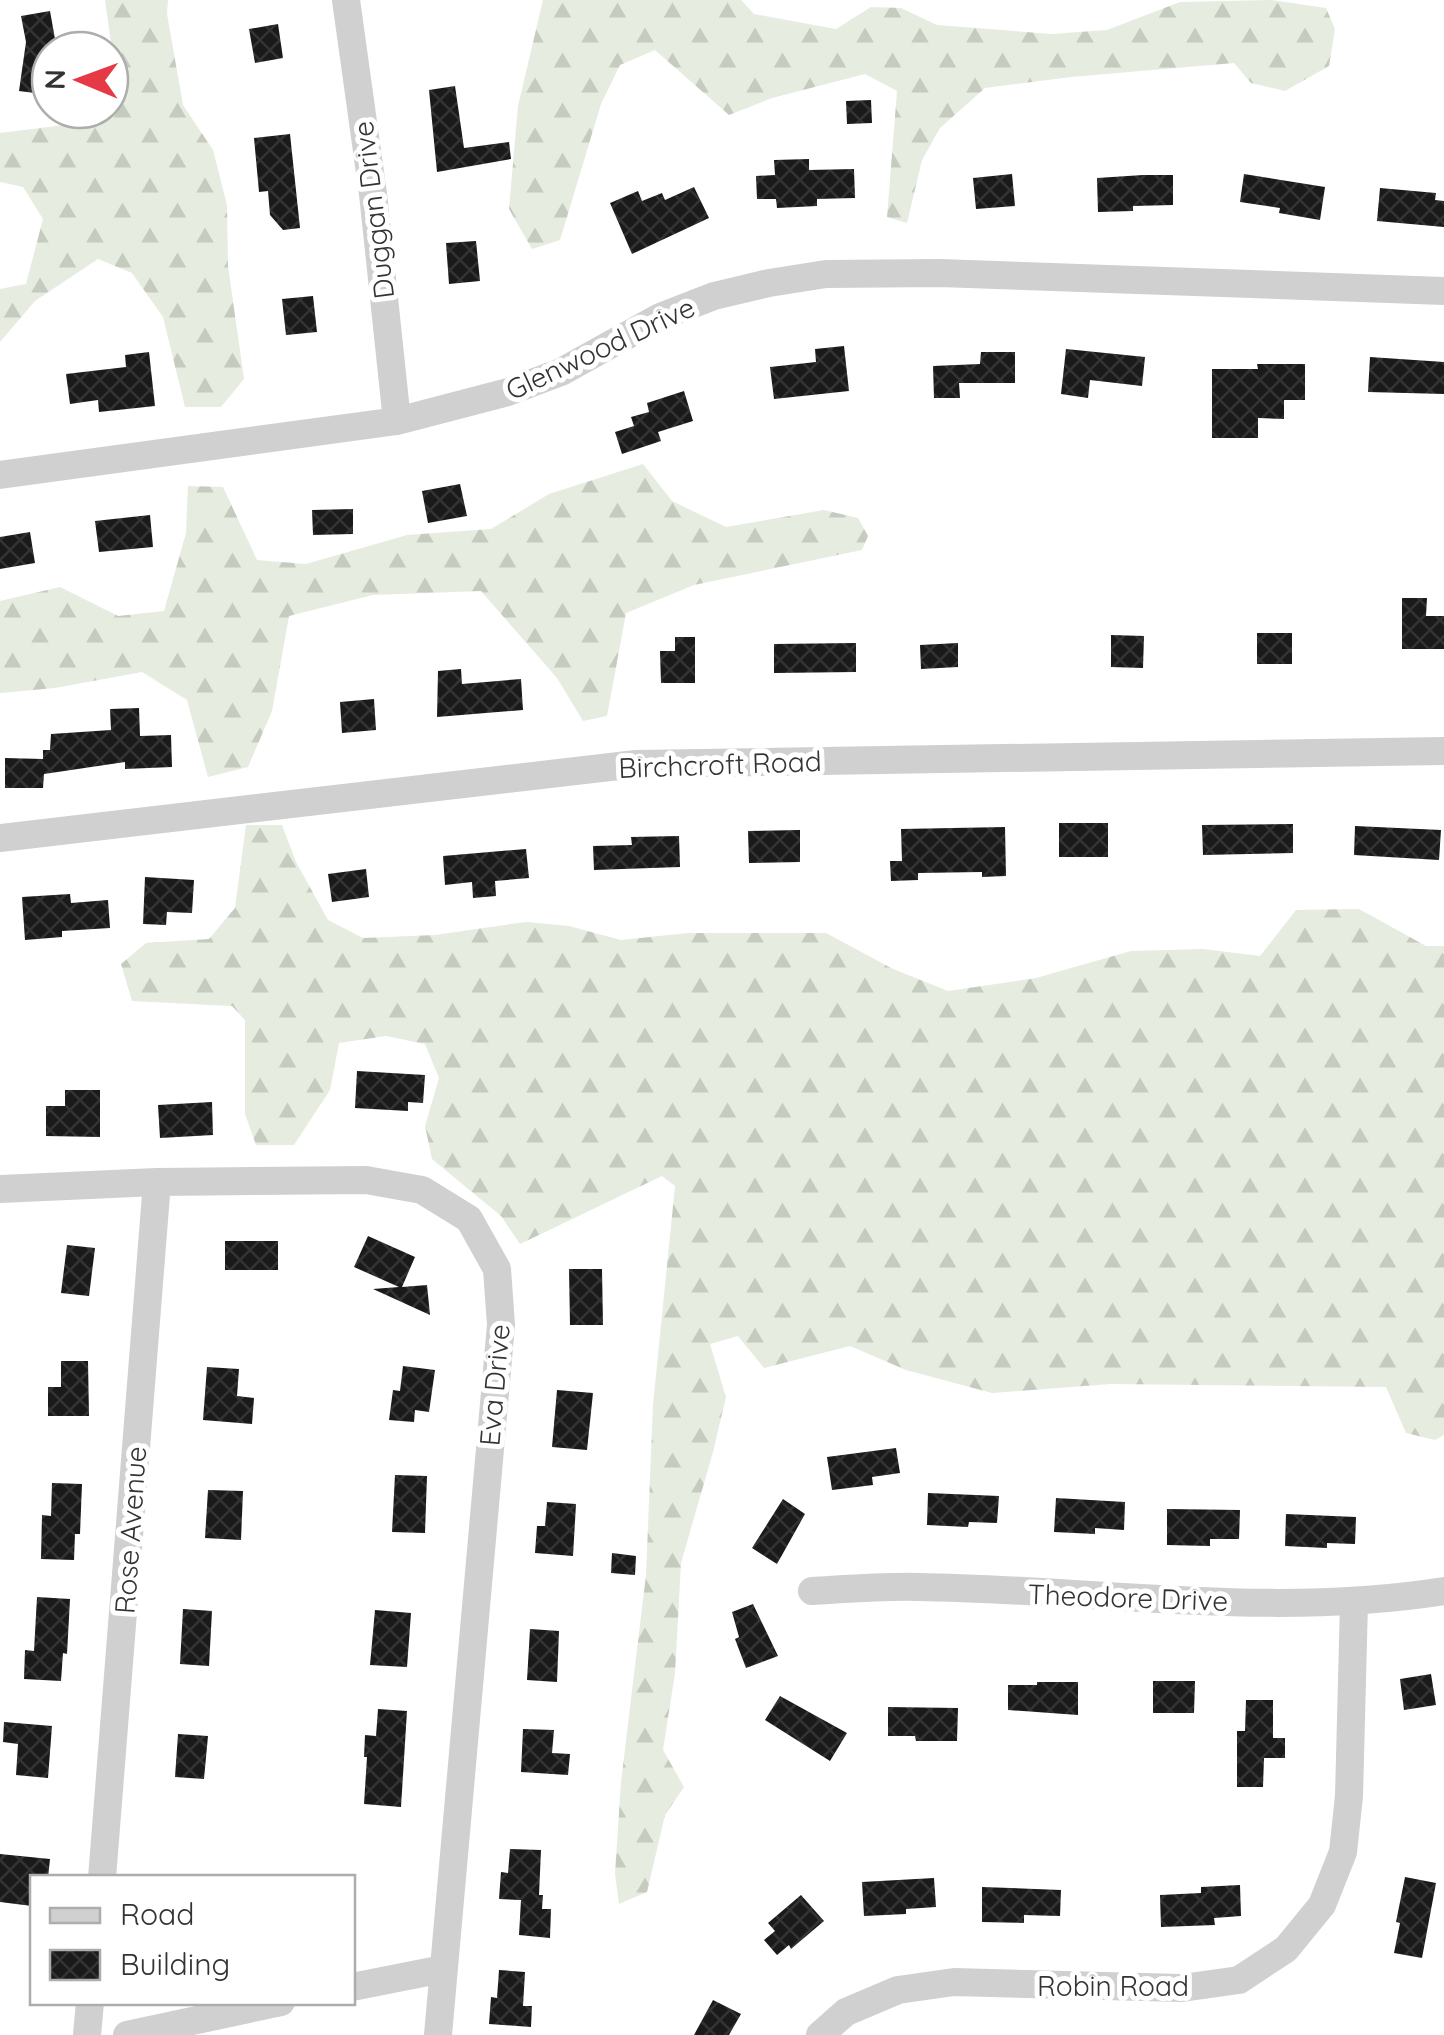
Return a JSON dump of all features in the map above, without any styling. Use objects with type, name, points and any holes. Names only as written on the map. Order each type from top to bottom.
[{"type":"street","name":"Duggan Drive","points":[[346,0],[373,194],[397,421]]},
{"type":"street","name":"Glenwood Drive","points":[[0,476],[397,421],[508,392],[561,372],[660,316],[714,296],[826,274],[940,272],[1444,291]]},
{"type":"street","name":"Birchcroft Road","points":[[0,838],[636,764],[1444,751]]},
{"type":"street","name":"Eva Drive","points":[[0,1189],[157,1182],[366,1180],[422,1190],[469,1219],[497,1268],[501,1325],[438,2035]]},
{"type":"street","name":"Rose Avenue","points":[[102,1875],[157,1182]]},
{"type":"street","name":"Theodore Drive","points":[[812,1591],[918,1587],[1146,1600],[1354,1603],[1444,1591]]},
{"type":"street","name":"Robin Road","points":[[820,2035],[846,2012],[898,1990],[954,1982],[1182,1988],[1238,1980],[1286,1949],[1322,1905],[1343,1852],[1349,1796],[1354,1603]]},
{"type":"street","points":[[355,1986],[443,1968]]},
{"type":"street","points":[[87,2035],[90,2005]]},
{"type":"street","points":[[127,2035],[267,2005]]},
{"type":"green space","points":[[105,0],[168,0],[183,105],[213,150],[227,205],[228,266],[244,379],[221,407],[185,407],[163,317],[132,273],[98,259],[35,301],[0,342],[0,289],[26,284],[43,219],[23,187],[0,182],[0,133],[30,129],[130,130],[130,30],[109,30]]},
{"type":"green space","points":[[543,0],[741,0],[754,14],[836,29],[871,7],[901,8],[937,25],[1052,34],[1107,30],[1180,2],[1271,0],[1326,8],[1335,29],[1329,66],[1285,91],[1251,83],[1234,63],[985,88],[940,128],[922,160],[907,223],[887,217],[897,91],[865,74],[772,98],[729,115],[655,50],[620,65],[601,104],[560,240],[532,249],[509,209],[518,106]]},
{"type":"green space","points":[[643,464],[672,501],[726,527],[824,510],[858,518],[868,536],[862,550],[694,585],[626,613],[607,716],[583,721],[557,678],[481,591],[373,595],[289,616],[272,711],[248,767],[208,777],[187,700],[142,672],[55,688],[0,693],[0,601],[60,587],[118,616],[164,611],[186,533],[188,486],[223,487],[257,560],[306,564],[407,535],[491,529],[549,494]]},
{"type":"green space","points":[[246,825],[282,825],[296,862],[328,920],[363,938],[435,935],[526,922],[569,926],[621,940],[688,933],[826,933],[893,969],[948,991],[1036,978],[1131,951],[1203,949],[1260,956],[1296,910],[1359,909],[1426,946],[1444,946],[1444,1435],[1435,1440],[1406,1433],[1386,1387],[1110,1384],[992,1393],[906,1370],[850,1346],[764,1368],[738,1336],[710,1344],[726,1397],[681,1563],[675,1673],[663,1750],[684,1787],[665,1815],[647,1892],[619,1904],[615,1874],[621,1782],[646,1575],[653,1405],[675,1186],[662,1176],[520,1244],[501,1216],[432,1159],[425,1126],[439,1078],[425,1044],[386,1036],[339,1043],[330,1090],[294,1145],[256,1145],[245,1114],[245,1020],[232,1006],[132,1001],[121,964],[146,943],[209,939],[235,908]]},
{"type":"building","points":[[50,11],[53,30],[30,30],[30,92],[19,91],[26,42],[21,16]]},
{"type":"building","points":[[278,24],[283,58],[255,63],[249,29]]},
{"type":"building","points":[[455,86],[464,148],[509,142],[511,159],[437,172],[429,90]]},
{"type":"building","points":[[871,100],[872,123],[847,124],[846,101]]},
{"type":"building","points":[[290,134],[300,228],[283,230],[270,215],[268,191],[259,192],[254,138]]},
{"type":"building","points":[[809,159],[809,170],[854,169],[855,198],[817,199],[817,206],[777,208],[776,199],[757,199],[756,176],[775,175],[774,160]]},
{"type":"building","points":[[1012,174],[1015,206],[976,209],[973,178]]},
{"type":"building","points":[[1244,174],[1325,187],[1320,220],[1240,202]]},
{"type":"building","points":[[1173,175],[1173,205],[1098,212],[1097,178]]},
{"type":"building","points":[[694,187],[709,218],[632,254],[610,203],[638,191],[642,201],[662,193],[665,200]]},
{"type":"building","points":[[1380,188],[1436,193],[1435,200],[1444,201],[1444,227],[1377,221]]},
{"type":"building","points":[[476,241],[480,281],[449,284],[446,243]]},
{"type":"building","points":[[313,296],[317,332],[286,335],[282,299]]},
{"type":"building","points":[[844,346],[849,391],[774,399],[770,367],[816,362],[815,349]]},
{"type":"building","points":[[1066,349],[1145,357],[1142,386],[1090,380],[1088,398],[1061,394]]},
{"type":"building","points":[[149,352],[155,406],[99,412],[98,400],[70,404],[66,374],[126,367],[125,355]]},
{"type":"building","points":[[981,352],[1015,352],[1015,383],[959,383],[960,398],[934,398],[933,366],[980,364]]},
{"type":"building","points":[[1370,357],[1444,362],[1444,394],[1368,392]]},
{"type":"building","points":[[1257,364],[1305,364],[1305,400],[1284,400],[1284,419],[1258,418],[1258,438],[1212,438],[1212,369],[1258,369]]},
{"type":"building","points":[[684,391],[693,421],[658,432],[661,441],[622,454],[615,432],[634,426],[631,417],[649,412],[647,403]]},
{"type":"building","points":[[460,484],[467,516],[428,523],[422,491]]},
{"type":"building","points":[[353,509],[353,534],[313,535],[312,510]]},
{"type":"building","points":[[150,515],[153,547],[99,552],[95,521]]},
{"type":"building","points":[[30,532],[35,563],[0,569],[0,537]]},
{"type":"building","points":[[1402,598],[1427,598],[1426,616],[1444,616],[1444,649],[1402,649]]},
{"type":"building","points":[[1257,633],[1292,633],[1292,664],[1257,664]]},
{"type":"building","points":[[1111,635],[1144,636],[1143,668],[1111,667]]},
{"type":"building","points":[[675,637],[695,637],[695,683],[661,683],[660,651],[675,651]]},
{"type":"building","points":[[856,643],[856,672],[774,673],[774,644]]},
{"type":"building","points":[[958,643],[958,667],[921,669],[920,645]]},
{"type":"building","points":[[461,669],[462,684],[521,679],[523,710],[437,717],[438,671]]},
{"type":"building","points":[[374,699],[376,730],[342,733],[340,702]]},
{"type":"building","points":[[139,708],[140,736],[171,735],[172,767],[125,769],[125,762],[44,774],[43,788],[5,788],[5,758],[43,759],[43,750],[50,750],[51,734],[111,730],[110,709]]},
{"type":"building","points":[[1059,823],[1108,823],[1108,857],[1059,857]]},
{"type":"building","points":[[1293,824],[1293,853],[1203,855],[1202,825]]},
{"type":"building","points":[[1355,826],[1441,830],[1439,860],[1354,855]]},
{"type":"building","points":[[1005,827],[1006,876],[982,877],[982,872],[918,873],[918,880],[891,881],[890,861],[902,861],[901,829]]},
{"type":"building","points":[[800,830],[800,862],[749,863],[748,831]]},
{"type":"building","points":[[679,836],[680,867],[594,870],[593,846],[632,845],[631,837]]},
{"type":"building","points":[[526,849],[529,878],[495,881],[496,896],[473,898],[472,882],[445,885],[443,856]]},
{"type":"building","points":[[366,869],[369,897],[332,902],[328,874]]},
{"type":"building","points":[[145,877],[194,880],[192,913],[167,912],[166,925],[143,924]]},
{"type":"building","points":[[70,894],[71,903],[108,900],[110,928],[62,931],[62,937],[25,940],[22,897]]},
{"type":"building","points":[[357,1071],[425,1075],[423,1103],[408,1102],[408,1111],[355,1108]]},
{"type":"building","points":[[65,1090],[100,1090],[100,1137],[46,1136],[46,1106],[65,1106]]},
{"type":"building","points":[[212,1102],[213,1135],[160,1138],[158,1105]]},
{"type":"building","points":[[368,1236],[415,1257],[402,1287],[427,1285],[430,1315],[373,1289],[399,1287],[354,1267]]},
{"type":"building","points":[[225,1241],[278,1241],[278,1270],[225,1270]]},
{"type":"building","points":[[67,1245],[95,1248],[89,1296],[61,1293]]},
{"type":"building","points":[[569,1269],[602,1269],[603,1325],[570,1325]]},
{"type":"building","points":[[61,1361],[88,1361],[89,1416],[48,1416],[48,1387],[61,1387]]},
{"type":"building","points":[[403,1366],[435,1370],[429,1412],[415,1410],[414,1422],[389,1420],[393,1390],[400,1391]]},
{"type":"building","points":[[207,1367],[239,1369],[237,1396],[254,1398],[252,1424],[203,1420]]},
{"type":"building","points":[[557,1390],[593,1393],[587,1450],[552,1447]]},
{"type":"building","points":[[896,1448],[900,1473],[872,1477],[873,1485],[832,1490],[827,1457]]},
{"type":"building","points":[[395,1475],[427,1476],[425,1533],[392,1532]]},
{"type":"building","points":[[52,1483],[82,1484],[80,1534],[75,1534],[74,1560],[41,1559],[42,1515],[51,1516]]},
{"type":"building","points":[[208,1490],[243,1491],[241,1540],[205,1538]]},
{"type":"building","points":[[928,1493],[999,1496],[997,1523],[969,1522],[968,1527],[927,1525]]},
{"type":"building","points":[[1056,1498],[1125,1502],[1124,1530],[1095,1528],[1095,1534],[1054,1532]]},
{"type":"building","points":[[783,1499],[805,1514],[777,1564],[752,1548]]},
{"type":"building","points":[[547,1502],[576,1504],[573,1556],[535,1553],[537,1526],[545,1526]]},
{"type":"building","points":[[1167,1509],[1240,1510],[1239,1539],[1210,1539],[1210,1546],[1167,1545]]},
{"type":"building","points":[[1286,1514],[1356,1517],[1355,1544],[1327,1543],[1327,1548],[1285,1546]]},
{"type":"building","points":[[612,1553],[636,1556],[635,1575],[611,1573]]},
{"type":"building","points":[[37,1597],[70,1599],[67,1654],[63,1653],[61,1681],[24,1679],[25,1650],[34,1651]]},
{"type":"building","points":[[753,1604],[778,1656],[746,1668],[735,1639],[739,1637],[732,1612]]},
{"type":"building","points":[[183,1609],[212,1611],[209,1666],[180,1664]]},
{"type":"building","points":[[375,1610],[411,1613],[407,1667],[370,1665]]},
{"type":"building","points":[[530,1629],[559,1631],[557,1682],[527,1680]]},
{"type":"building","points":[[1431,1674],[1436,1705],[1404,1710],[1400,1679]]},
{"type":"building","points":[[1153,1681],[1195,1681],[1194,1713],[1153,1713]]},
{"type":"building","points":[[1078,1682],[1078,1715],[1008,1710],[1008,1685]]},
{"type":"building","points":[[780,1696],[847,1733],[830,1761],[765,1720]]},
{"type":"building","points":[[1246,1700],[1273,1700],[1273,1738],[1285,1738],[1285,1758],[1264,1758],[1263,1787],[1237,1787],[1237,1731],[1245,1731]]},
{"type":"building","points":[[888,1707],[958,1708],[957,1741],[888,1736]]},
{"type":"building","points":[[378,1709],[407,1711],[401,1807],[364,1804],[365,1735],[376,1736]]},
{"type":"building","points":[[4,1722],[52,1726],[48,1778],[16,1775],[18,1744],[3,1742]]},
{"type":"building","points":[[523,1729],[554,1730],[552,1753],[570,1754],[568,1775],[521,1772]]},
{"type":"building","points":[[178,1734],[208,1736],[204,1779],[175,1777]]},
{"type":"building","points":[[510,1849],[541,1850],[539,1895],[543,1895],[542,1909],[551,1909],[550,1938],[519,1935],[521,1900],[499,1899],[501,1872],[508,1873]]},
{"type":"building","points":[[0,1854],[50,1859],[48,1875],[30,1875],[30,1906],[0,1902]]},
{"type":"building","points":[[1405,1877],[1436,1883],[1422,1958],[1394,1953]]},
{"type":"building","points":[[934,1878],[936,1907],[906,1909],[906,1914],[864,1916],[862,1882]]},
{"type":"building","points":[[1240,1885],[1241,1916],[1214,1918],[1215,1925],[1161,1927],[1160,1895],[1201,1893],[1201,1887]]},
{"type":"building","points":[[982,1887],[1061,1890],[1060,1916],[1024,1915],[1024,1923],[982,1922]]},
{"type":"building","points":[[801,1895],[824,1921],[791,1949],[789,1945],[777,1955],[764,1940],[775,1931],[768,1923]]},
{"type":"building","points":[[499,1970],[525,1972],[523,2006],[532,2006],[531,2027],[489,2024],[491,1997],[497,1998]]},
{"type":"building","points":[[713,2000],[741,2014],[729,2035],[694,2035]]}]
